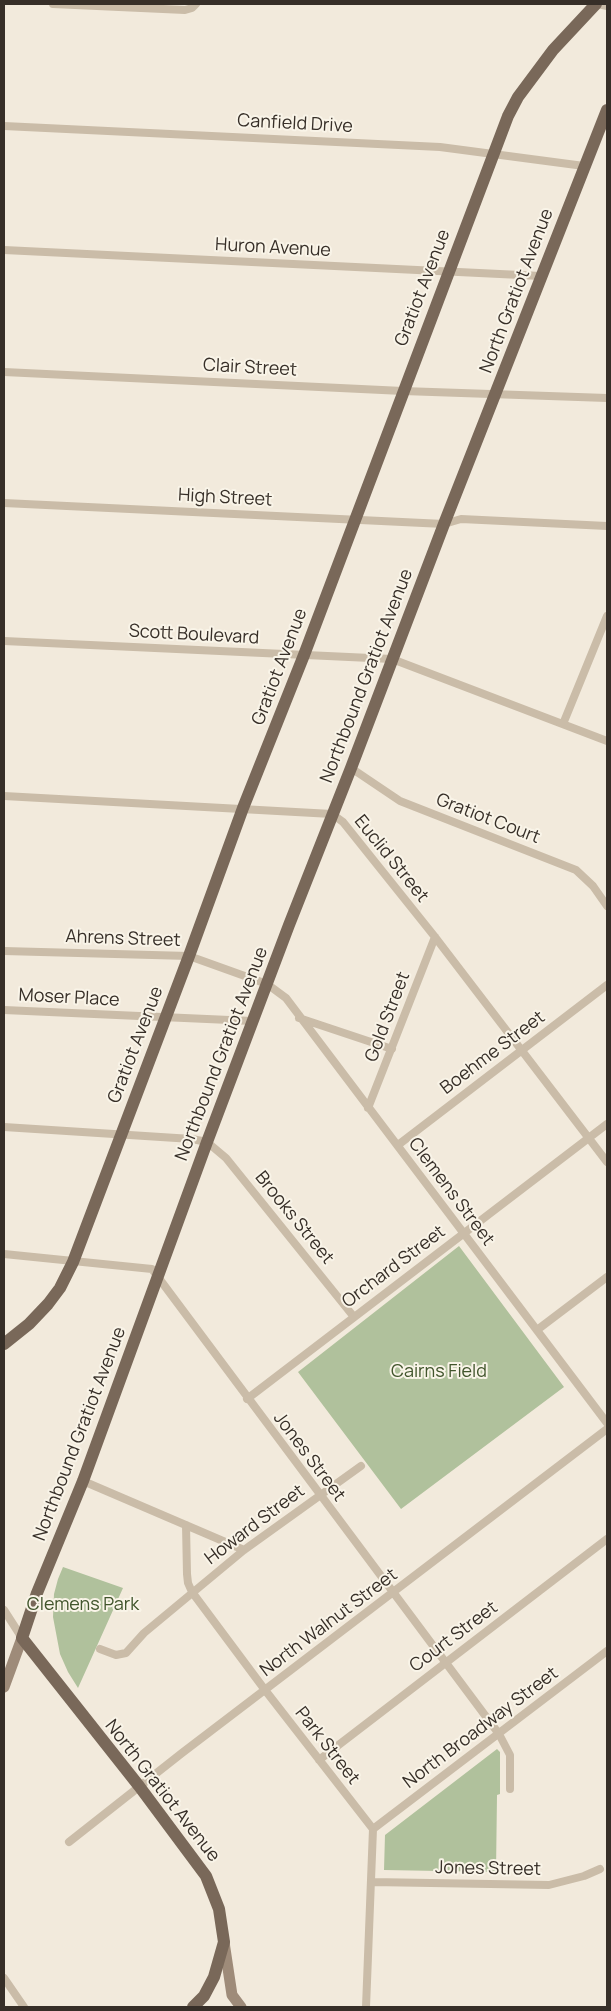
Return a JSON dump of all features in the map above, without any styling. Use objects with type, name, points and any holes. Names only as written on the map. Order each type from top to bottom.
[{"type":"main road","name":"Gratiot Avenue","points":[[4,1344],[48,1304],[60,1288],[73,1262],[243,808],[304,654],[508,116],[518,98],[553,50],[597,4]]},
{"type":"main road","name":"North Gratiot Avenue","points":[[459,485],[607,110]]},
{"type":"main road","name":"Northbound Gratiot Avenue","points":[[22,1638],[37,1593],[83,1481],[252,1021],[459,485]]},
{"type":"main road","name":"North Gratiot Avenue","points":[[22,1638],[139,1786],[206,1876],[218,1909],[224,1942],[214,1977],[204,1996],[193,2007]]},
{"type":"street","points":[[53,4],[185,10],[192,8],[196,4]]},
{"type":"street","points":[[597,4],[607,6]]},
{"type":"street","name":"Canfield Drive","points":[[4,126],[431,146],[584,166]]},
{"type":"street","name":"Huron Avenue","points":[[4,250],[541,276]]},
{"type":"street","name":"Clair Street","points":[[4,372],[403,391],[607,398]]},
{"type":"street","name":"High Street","points":[[4,504],[444,524],[460,520],[607,526]]},
{"type":"street","points":[[563,724],[607,616]]},
{"type":"street","name":"Scott Boulevard","points":[[4,641],[392,659],[607,741]]},
{"type":"street","name":"Gratiot Court","points":[[351,768],[400,801],[576,870],[593,886],[607,906]]},
{"type":"street","name":"Euclid Street","points":[[4,796],[332,814],[343,822],[435,936],[607,1162]]},
{"type":"street","name":"Gold Street","points":[[368,1108],[435,936]]},
{"type":"street","name":"Ahrens Street","points":[[4,951],[189,956],[267,984]]},
{"type":"street","name":"Clemens Street","points":[[267,984],[286,998],[607,1423]]},
{"type":"street","name":"Boehme Street","points":[[398,1146],[607,985]]},
{"type":"street","name":"Moser Place","points":[[4,1010],[252,1021]]},
{"type":"street","points":[[300,1018],[392,1049]]},
{"type":"street","name":"Orchard Street","points":[[247,1398],[607,1124]]},
{"type":"street","points":[[4,1127],[192,1139],[207,1142]]},
{"type":"street","name":"Brooks Street","points":[[207,1142],[226,1158],[354,1317]]},
{"type":"street","name":"Jones Street","points":[[4,1254],[152,1269],[499,1734],[510,1755],[510,1788]]},
{"type":"street","points":[[537,1330],[607,1277]]},
{"type":"street","name":"North Walnut Street","points":[[69,1842],[139,1786],[393,1594],[607,1428]]},
{"type":"street","name":"Howard Street","points":[[100,1649],[116,1655],[126,1653],[144,1633],[244,1550],[361,1466]]},
{"type":"street","points":[[83,1481],[244,1550]]},
{"type":"street","name":"Park Street","points":[[186,1525],[187,1574],[192,1592],[265,1690],[374,1829]]},
{"type":"street","name":"Court Street","points":[[319,1760],[607,1539]]},
{"type":"street","points":[[4,1610],[22,1638],[4,1687]]},
{"type":"street","name":"North Broadway Street","points":[[374,1829],[607,1651]]},
{"type":"street","points":[[366,2007],[374,1829]]},
{"type":"street","name":"Jones Street","points":[[372,1882],[549,1885],[584,1876],[600,1869]]},
{"type":"street","points":[[224,1942],[232,1995],[241,2007]]},
{"type":"street","points":[[4,1978],[24,2007]]},
{"type":"green space","name":"Cairns Field","points":[[459,1246],[564,1387],[401,1509],[298,1372]]},
{"type":"green space","name":"Clemens Park","points":[[63,1567],[123,1588],[78,1688],[60,1654],[53,1617],[54,1594]]},
{"type":"green space","points":[[497,1749],[500,1752],[500,1794],[497,1795],[496,1872],[384,1870],[385,1835]]}]
